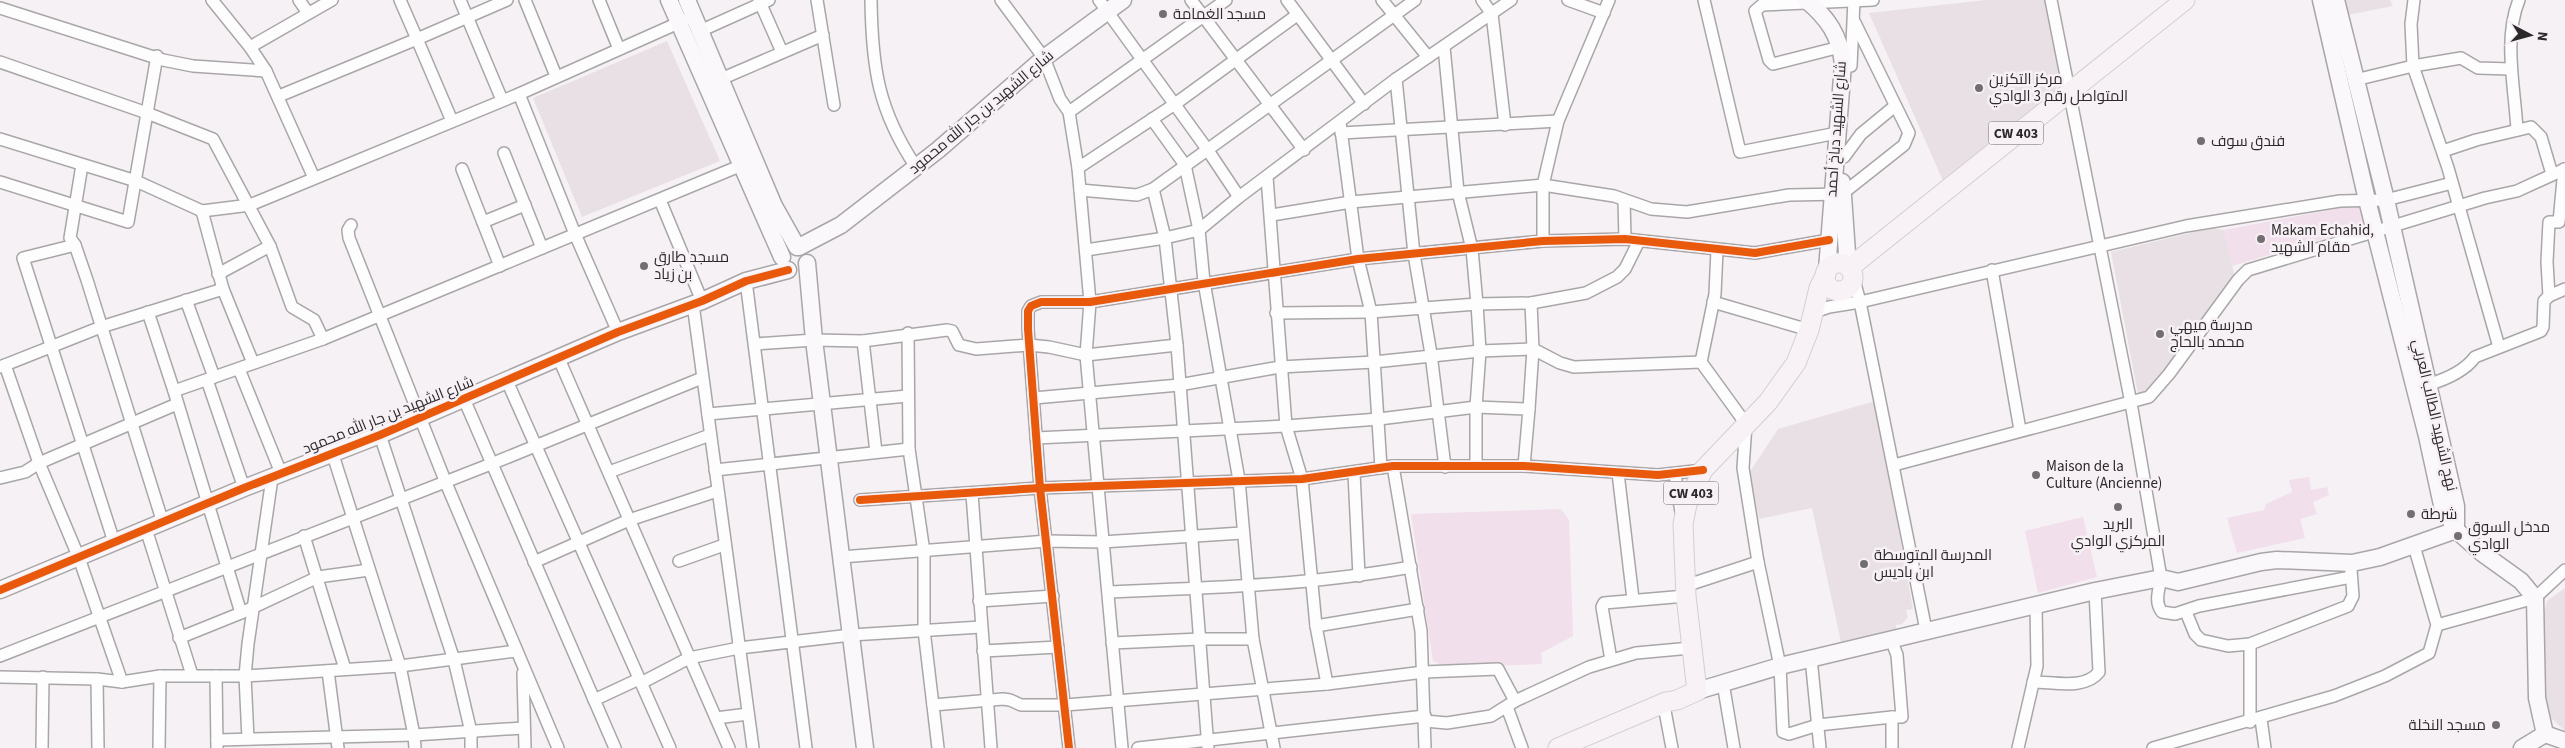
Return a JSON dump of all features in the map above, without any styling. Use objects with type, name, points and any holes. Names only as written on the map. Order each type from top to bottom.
[{"type":"main road","name":"CW 403","points":[[1850,270],[2183,1]]},
{"type":"main road","points":[[1814,312],[1850,284],[1850,270],[1834,264],[1826,272],[1827,284],[1839,291]]},
{"type":"main road","name":"CW 403","points":[[1697,691],[1691,648],[1683,524],[1692,490],[1703,470],[1783,382],[1796,363],[1809,330],[1819,288],[1826,272]]},
{"type":"main road","points":[[1582,748],[1671,706],[1697,691]]},
{"type":"main road","points":[[1558,748],[1666,702],[1671,706]]},
{"type":"street","points":[[212,0],[250,47],[266,71],[279,96],[314,178]]},
{"type":"street","points":[[299,0],[308,13]]},
{"type":"street","points":[[250,47],[332,0]]},
{"type":"street","points":[[400,0],[452,121]]},
{"type":"street","points":[[460,0],[502,100]]},
{"type":"street","points":[[279,96],[507,0]]},
{"type":"street","points":[[525,0],[556,76]]},
{"type":"street","points":[[598,0],[619,49]]},
{"type":"street","points":[[669,0],[691,24],[721,79],[783,222],[798,247],[807,254],[809,301],[865,748]]},
{"type":"street","points":[[687,0],[691,24],[742,165],[785,265],[809,301]]},
{"type":"street","points":[[817,0],[834,104]]},
{"type":"street","points":[[871,0],[874,67],[880,96],[894,131],[916,167]]},
{"type":"street","name":"شارع الشهيد بن جار الله محمود","points":[[798,247],[835,229],[916,167],[1103,5],[1122,0]]},
{"type":"street","points":[[1191,0],[1304,150]]},
{"type":"street","points":[[1069,112],[1226,0]]},
{"type":"street","points":[[1287,0],[1364,104]]},
{"type":"street","points":[[1382,0],[1428,57]]},
{"type":"street","points":[[1080,190],[1137,195],[1154,189],[1415,0]]},
{"type":"street","points":[[1482,0],[1492,14],[1505,125]]},
{"type":"street","points":[[1086,250],[1165,238],[1199,230],[1239,197],[1304,150],[1341,127],[1364,104],[1396,79],[1511,0]]},
{"type":"street","points":[[1568,0],[1604,13]]},
{"type":"street","points":[[1543,241],[1543,185],[1558,121],[1609,0]]},
{"type":"street","points":[[1704,0],[1740,152],[1837,133]]},
{"type":"street","points":[[1840,47],[1773,64],[1754,16],[1756,8],[1762,5],[1873,0]]},
{"type":"street","points":[[2051,0],[2131,403],[2162,578],[2158,599],[2159,608],[2162,612],[2170,614],[2186,612],[2199,606],[2351,570],[2456,530]]},
{"type":"street","name":"نهج الشهيد الطالب العربي","points":[[2321,0],[2367,200],[2383,230],[2410,335],[2429,418],[2442,505],[2456,530],[2482,553],[2521,581],[2535,598]]},
{"type":"street","name":"نهج الشهيد الطالب العربي","points":[[2336,0],[2386,200],[2383,230]]},
{"type":"street","points":[[2414,0],[2411,24],[2412,66],[2443,151],[2499,347]]},
{"type":"street","points":[[2517,130],[2510,69],[2515,10],[2519,0]]},
{"type":"street","points":[[0,139],[136,181],[202,211],[250,205],[519,94],[619,49],[763,1],[782,52]]},
{"type":"street","points":[[1002,1],[1044,58],[1060,98],[1069,112],[1078,168],[1090,302],[1086,355],[1122,748]]},
{"type":"street","points":[[1851,66],[1854,1]]},
{"type":"street","name":"شارع الشهيد دباخ أحمد","points":[[1814,2],[1828,20],[1840,47],[1842,64],[1837,133],[1837,194],[1850,270]]},
{"type":"street","name":"شارع الشهيد دباخ أحمد","points":[[1814,2],[1837,19],[1849,46],[1851,66],[1844,157],[1829,240],[1826,272]]},
{"type":"street","points":[[1103,5],[1207,149],[1239,197]]},
{"type":"street","points":[[0,8],[193,66],[266,71]]},
{"type":"street","points":[[1078,168],[1175,104],[1297,15]]},
{"type":"street","points":[[1272,215],[1351,202],[1543,185],[1585,190],[1651,209],[1687,212],[1789,195],[1837,194],[1895,152],[1909,139],[1908,127],[1895,106],[1854,21]]},
{"type":"street","points":[[721,79],[823,35]]},
{"type":"street","points":[[1444,46],[1458,192],[1472,249],[1477,304],[1480,351],[1476,407],[1476,465]]},
{"type":"street","points":[[0,182],[128,222],[156,56]]},
{"type":"street","points":[[2355,80],[2412,66],[2462,58],[2478,68],[2510,69]]},
{"type":"street","points":[[0,62],[147,112],[213,138],[270,246],[292,307],[312,319],[322,340]]},
{"type":"street","points":[[1396,79],[1414,254],[1431,354],[1444,467]]},
{"type":"street","points":[[519,94],[574,234],[618,332]]},
{"type":"street","points":[[1844,157],[1861,134],[1895,106]]},
{"type":"street","points":[[1152,119],[1185,165],[1199,230],[1204,282],[1239,480],[1242,533],[1254,639],[1274,748]]},
{"type":"street","points":[[1341,127],[1453,128],[1558,121]]},
{"type":"street","points":[[1341,127],[1358,259],[1372,312],[1381,468]]},
{"type":"street","points":[[2443,151],[2531,127],[2541,138],[2552,174]]},
{"type":"street","points":[[504,153],[542,248]]},
{"type":"street","points":[[82,165],[70,238],[75,245],[163,523]]},
{"type":"street","points":[[174,391],[322,340],[742,165]]},
{"type":"street","points":[[462,169],[500,266]]},
{"type":"street","points":[[1894,465],[2149,397],[2169,374],[2244,274],[2268,263],[2485,198],[2517,191],[2564,169],[2559,222],[2549,222],[2547,262],[2549,296]]},
{"type":"street","points":[[1267,177],[1272,215],[1276,313],[1286,426],[1302,479],[1310,582],[1327,684]]},
{"type":"street","points":[[1814,312],[2186,226],[2340,201],[2386,200],[2452,183]]},
{"type":"street","points":[[1154,189],[1165,238],[1177,345],[1208,744]]},
{"type":"street","points":[[660,200],[697,302],[702,378],[753,748]]},
{"type":"street","points":[[1624,200],[1625,239]]},
{"type":"street","points":[[483,222],[525,206]]},
{"type":"street","points":[[202,211],[223,289],[253,363]]},
{"type":"street","points":[[783,222],[794,230],[808,234],[835,229]]},
{"type":"street","points":[[351,225],[348,230],[349,238],[379,315],[516,652],[558,748]]},
{"type":"street","name":"شارع الشهيد بن جار الله محمود","points":[[807,262],[835,229]]},
{"type":"street","points":[[1069,748],[1040,488],[1029,345],[1028,318],[1031,306],[1042,302],[1090,302],[1204,282],[1358,259],[1543,241],[1625,239],[1755,253],[1829,240]]},
{"type":"street","points":[[1276,313],[1372,312],[1477,304],[1531,303],[1586,293],[1617,277],[1625,269],[1639,241]]},
{"type":"street","points":[[75,245],[23,258],[114,542]]},
{"type":"street","points":[[218,274],[270,246]]},
{"type":"street","points":[[785,265],[789,248],[798,247]]},
{"type":"street","points":[[1717,250],[1718,269],[1701,362],[1746,424],[1743,468],[1758,562],[1780,666],[1783,732],[1789,734],[1818,725],[1902,716],[1897,655],[1890,639]]},
{"type":"street","points":[[785,265],[802,270],[807,262]]},
{"type":"street","name":"شارع الشهيد بن جار الله محمود","points":[[0,590],[244,488],[333,455],[618,332],[746,281],[764,276],[785,265]]},
{"type":"street","points":[[1850,270],[1860,302],[1926,630]]},
{"type":"street","points":[[1992,270],[2020,430]]},
{"type":"street","points":[[746,281],[806,748]]},
{"type":"street","points":[[122,682],[79,558],[39,463],[3,366],[102,328],[223,289]]},
{"type":"street","points":[[2427,385],[2456,372],[2471,363],[2475,357],[2540,331],[2543,328],[2544,301],[2549,296],[2565,289]]},
{"type":"street","points":[[186,300],[244,488]]},
{"type":"street","points":[[1713,302],[1809,330]]},
{"type":"street","points":[[1524,466],[1533,349],[1531,303]]},
{"type":"street","points":[[148,312],[174,391],[241,613]]},
{"type":"street","points":[[754,344],[814,340],[863,341],[908,333],[949,330],[958,345],[969,349],[1029,345],[1049,346],[1086,355],[1177,345]]},
{"type":"street","points":[[908,333],[908,449],[918,498],[924,552],[924,630],[938,748]]},
{"type":"street","name":"نهج الشهيد الطالب العربي","points":[[2410,335],[2427,385],[2429,418]]},
{"type":"street","points":[[863,341],[876,452]]},
{"type":"street","points":[[1034,398],[1090,391],[1179,385],[1280,367],[1374,362],[1431,354],[1480,351],[1533,349],[1560,363],[1574,367],[1701,362]]},
{"type":"street","points":[[559,359],[729,748]]},
{"type":"street","points":[[239,369],[276,476],[252,610],[246,676],[248,739]]},
{"type":"street","points":[[0,656],[226,566],[401,500],[702,378]]},
{"type":"street","points":[[507,381],[670,748]]},
{"type":"street","points":[[708,414],[908,396]]},
{"type":"street","points":[[464,399],[615,748]]},
{"type":"street","points":[[0,478],[25,472],[39,463],[177,404]]},
{"type":"street","points":[[1036,438],[1286,426],[1379,419],[1476,407],[1528,409]]},
{"type":"street","points":[[380,435],[454,660],[471,732],[471,748]]},
{"type":"street","points":[[608,472],[710,435]]},
{"type":"street","points":[[715,470],[908,449]]},
{"type":"street","points":[[333,455],[400,666],[414,735],[414,748]]},
{"type":"street","points":[[1393,466],[1418,609],[1424,672],[1425,748]]},
{"type":"street","points":[[860,500],[918,498],[1040,488],[1097,488],[1239,480],[1302,479],[1393,466],[1524,466],[1618,473],[1675,474],[1703,470]]},
{"type":"street","points":[[1354,473],[1359,576]]},
{"type":"street","points":[[1618,473],[1633,599]]},
{"type":"street","points":[[1675,474],[1683,524]]},
{"type":"street","points":[[534,562],[629,520],[717,491]]},
{"type":"street","points":[[972,494],[980,627],[991,748]]},
{"type":"street","points":[[146,529],[192,675]]},
{"type":"street","points":[[841,557],[1047,541],[1102,542],[1242,533]]},
{"type":"street","points":[[304,536],[345,669]]},
{"type":"street","points":[[679,561],[724,545]]},
{"type":"street","points":[[2153,748],[2180,745],[2334,696],[2421,659],[2429,653],[2433,645],[2437,625],[2414,546]]},
{"type":"street","points":[[1697,691],[1780,666],[1926,630],[2095,591],[2162,578],[2178,582],[2277,560],[2351,570]]},
{"type":"street","points":[[1611,660],[1602,605],[1612,601],[1687,590],[1758,562]]},
{"type":"street","points":[[1108,592],[1248,587],[1310,582],[1411,567]]},
{"type":"street","points":[[179,638],[252,610],[318,577],[369,570]]},
{"type":"street","points":[[2186,612],[2195,634],[2200,640],[2228,646],[2250,644],[2348,606],[2353,596],[2351,570]]},
{"type":"street","points":[[2437,625],[2535,598],[2565,570]]},
{"type":"street","points":[[2033,682],[2079,683],[2090,681],[2099,672],[2095,591]]},
{"type":"street","points":[[979,601],[1053,596]]},
{"type":"street","points":[[2535,598],[2536,698],[2545,734]]},
{"type":"street","points":[[2018,748],[2038,654],[2036,604]]},
{"type":"street","points":[[1316,626],[1418,609]]},
{"type":"street","points":[[594,700],[689,658],[739,648],[851,635],[980,627]]},
{"type":"street","points":[[1112,643],[1200,639],[1254,639]]},
{"type":"street","points":[[2250,644],[2256,720],[2265,748]]},
{"type":"street","points":[[983,651],[1058,647]]},
{"type":"street","points":[[1138,748],[1208,744],[1270,733],[1425,718],[1447,723],[1472,720],[1491,716],[1511,704],[1589,667],[1636,654],[1691,648]]},
{"type":"street","points":[[0,676],[97,678],[122,682],[160,676],[246,676],[400,666],[516,652]]},
{"type":"street","points":[[1811,658],[1820,748]]},
{"type":"street","points":[[523,667],[525,748]]},
{"type":"street","points":[[933,705],[1010,700],[1021,705],[1065,705],[1262,690],[1424,672],[1498,669],[1511,704],[1522,748]]},
{"type":"street","points":[[328,671],[337,742]]},
{"type":"street","points":[[159,748],[160,676]]},
{"type":"street","points":[[216,676],[217,744],[248,739],[337,742],[524,728]]},
{"type":"street","points":[[42,748],[43,677]]},
{"type":"street","points":[[97,678],[98,748]]},
{"type":"street","points":[[1723,683],[1734,748]]},
{"type":"street","points":[[1671,706],[1672,748]]},
{"type":"street","points":[[716,718],[748,714]]},
{"type":"street","points":[[1892,717],[1892,748]]},
{"type":"street","points":[[2545,734],[2565,741]]},
{"type":"street","points":[[2522,748],[2545,734]]},
{"type":"shaded area","name":"مركز التكزين المتواصل رقم 3 الوادي","points":[[1986,0],[2046,0],[2061,80],[2052,96],[1944,183],[1869,13]]},
{"type":"shaded area","points":[[2345,0],[2390,0],[2393,6],[2348,15]]},
{"type":"shaded area","points":[[667,41],[720,161],[582,217],[533,98]]},
{"type":"shaded area","points":[[2361,204],[2366,226],[2232,266],[2224,230]]},
{"type":"shaded area","name":"مدرسة ميهي محمد بالحاج","points":[[2211,228],[2224,230],[2235,278],[2150,390],[2138,394],[2111,252]]},
{"type":"shaded area","name":"المدرسة المتوسطة ابن باديس","points":[[1875,401],[1913,609],[1906,610],[1908,617],[1902,624],[1896,625],[1896,629],[1841,642],[1812,508],[1759,519],[1749,473],[1778,429]]},
{"type":"shaded area","points":[[2309,477],[2311,490],[2327,487],[2329,495],[2313,502],[2317,514],[2300,519],[2305,538],[2237,553],[2227,518],[2264,510],[2266,504],[2292,492],[2289,480]]},
{"type":"shaded area","points":[[1561,509],[1569,520],[1573,636],[1541,653],[1542,664],[1448,668],[1433,661],[1411,514]]},
{"type":"shaded area","points":[[2083,517],[2097,577],[2038,593],[2025,531]]},
{"type":"shaded area","points":[[2565,588],[2565,731],[2547,714],[2541,624],[2547,601]]},
{"type":"cycle path","points":[[1069,748],[1040,488],[1028,329],[1028,311],[1031,306],[1041,302],[1090,302],[1358,259],[1543,241],[1625,239],[1755,253],[1829,240]]},
{"type":"cycle path","points":[[0,590],[244,488],[380,435],[618,332],[702,301],[746,281],[788,270]]},
{"type":"cycle path","points":[[860,500],[1040,488],[1302,479],[1393,466],[1524,466],[1658,475],[1703,470]]},
{"type":"place","name":"مسجد الغمامة","points":[[1163,14]]},
{"type":"place","name":"مركز التكزين المتواصل رقم 3 الوادي","points":[[1979,88]]},
{"type":"place","name":"فندق سوف","points":[[2201,141]]},
{"type":"place","name":"Makam Echahid, مقام الشهيد","points":[[2261,239]]},
{"type":"place","name":"مسجد طارق بن زياد","points":[[644,266]]},
{"type":"place","name":"مدرسة ميهي محمد بالحاج","points":[[2160,334]]},
{"type":"place","name":"Maison de la Culture (Ancienne)","points":[[2036,475]]},
{"type":"place","name":"البريد المركزي الوادي","points":[[2118,507]]},
{"type":"place","name":"شرطة","points":[[2411,514]]},
{"type":"place","name":"مدخل السوق الوادي","points":[[2458,536]]},
{"type":"place","name":"المدرسة المتوسطة ابن باديس","points":[[1864,564]]},
{"type":"place","name":"مسجد النخلة","points":[[2496,725]]}]
